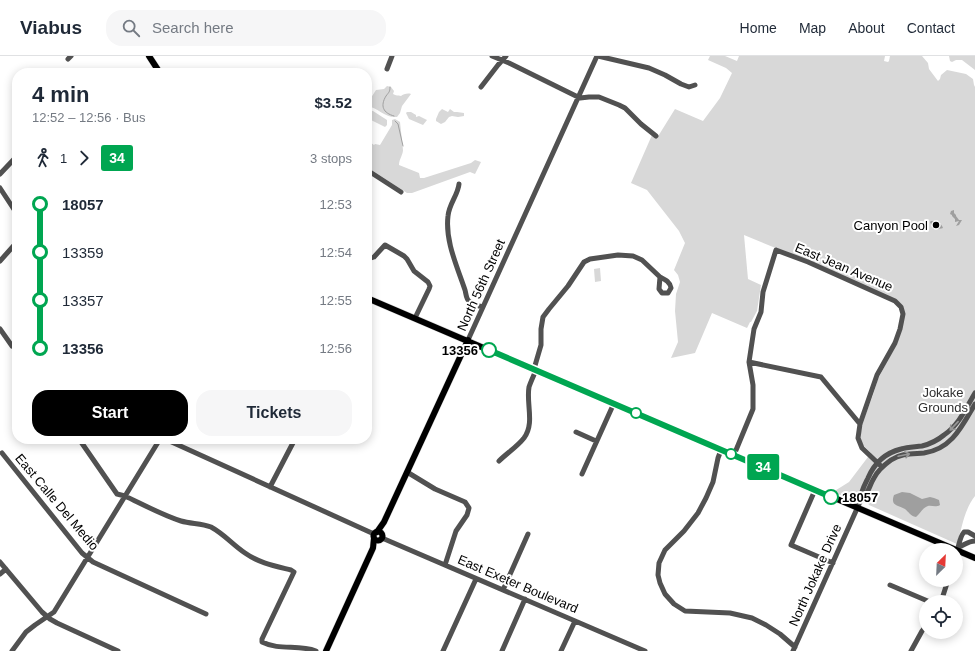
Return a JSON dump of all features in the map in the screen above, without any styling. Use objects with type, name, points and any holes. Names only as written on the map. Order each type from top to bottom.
[{"type":"main road","points":[[149,56],[157,68]]},
{"type":"main road","points":[[372,302],[468,340],[939,543]]},
{"type":"main road","name":"North 56th Street","points":[[326,651],[468,340]]},
{"type":"main road","points":[[963,553],[975,558]]},
{"type":"street","points":[[387,69],[392,56]]},
{"type":"street","points":[[492,56],[504,58],[509,63],[577,97],[599,97],[625,108],[656,136]]},
{"type":"street","points":[[598,56],[649,68],[689,87],[695,85]]},
{"type":"street","name":"North 56th Street","points":[[468,340],[577,97],[598,56]]},
{"type":"street","points":[[481,87],[504,58]]},
{"type":"street","points":[[0,174],[12,161]]},
{"type":"street","points":[[372,173],[401,192]]},
{"type":"street","points":[[459,184],[448,216],[449,240],[467,300],[470,303],[483,307]]},
{"type":"street","points":[[0,188],[12,206]]},
{"type":"street","points":[[372,258],[385,245],[404,256],[414,271],[428,282],[430,286],[429,289],[415,318]]},
{"type":"street","points":[[0,261],[12,248]]},
{"type":"street","name":"East Jean Avenue","points":[[749,362],[754,329],[761,312],[763,292],[776,250],[808,262],[895,301],[901,307],[903,314],[900,330],[895,343],[878,374],[860,424]]},
{"type":"street","points":[[499,461],[525,438],[530,426],[528,403],[529,387],[541,345],[543,317],[568,286],[584,262],[590,259],[618,255],[633,256],[642,260],[660,277]]},
{"type":"street","points":[[0,329],[12,346]]},
{"type":"street","points":[[734,455],[753,408],[754,385],[749,362],[821,377],[860,424],[858,438],[862,448],[880,465]]},
{"type":"street","points":[[880,465],[890,453],[902,449],[926,445],[944,435],[953,428],[975,395]]},
{"type":"street","points":[[582,474],[614,403]]},
{"type":"street","points":[[880,465],[893,458],[903,455],[924,453],[939,449],[952,440],[975,404]]},
{"type":"street","points":[[576,432],[596,441]]},
{"type":"street","points":[[82,444],[117,494],[125,496],[180,521],[210,527],[252,558],[294,572],[262,639],[262,642],[280,648],[305,648],[316,651]]},
{"type":"street","points":[[15,650],[26,632],[54,612],[157,444]]},
{"type":"street","name":"East Exeter Boulevard","points":[[176,444],[378,536],[645,651]]},
{"type":"street","points":[[270,487],[292,444]]},
{"type":"street","points":[[721,450],[713,482],[696,516],[684,531],[665,550],[659,563],[658,575],[660,583],[665,594],[674,604],[686,611],[730,613],[752,618],[780,634],[794,649]]},
{"type":"street","name":"East Calle Del Medio","points":[[2,453],[87,558],[206,614]]},
{"type":"street","name":"North Jokake Drive","points":[[794,649],[860,502],[865,497],[880,465]]},
{"type":"street","points":[[407,472],[435,489],[465,502],[468,508],[467,515],[456,531],[445,565]]},
{"type":"street","points":[[815,490],[790,545],[833,563]]},
{"type":"street","points":[[960,543],[964,532],[968,532],[973,535],[973,541],[963,546]]},
{"type":"street","points":[[503,590],[528,534]]},
{"type":"street","points":[[0,562],[47,617],[118,651]]},
{"type":"street","points":[[0,574],[6,569]]},
{"type":"street","points":[[443,651],[476,579]]},
{"type":"street","points":[[890,585],[919,597]]},
{"type":"street","points":[[502,651],[525,599]]},
{"type":"street","points":[[561,651],[575,621]]},
{"type":"street","points":[[911,651],[919,635]]},
{"type":"green space","name":"Jokake Grounds","points":[[710,56],[725,56],[737,61],[739,56],[885,56],[884,61],[888,62],[890,56],[922,56],[928,63],[929,69],[938,81],[941,75],[947,70],[966,74],[973,79],[975,87],[975,496],[968,507],[957,543],[869,505],[867,501],[856,498],[854,500],[833,492],[849,482],[871,453],[860,439],[862,424],[878,379],[897,343],[903,306],[844,276],[744,235],[748,279],[761,285],[757,311],[751,322],[747,328],[712,313],[695,353],[671,358],[678,342],[675,311],[676,294],[680,282],[678,275],[674,270],[685,243],[679,231],[647,190],[631,183],[652,135],[657,138],[675,109],[703,121],[720,98],[732,73],[726,68],[708,60]]},
{"type":"green space","points":[[949,56],[975,56],[975,70],[962,60],[950,61]]},
{"type":"green space","points":[[387,86],[391,87],[394,91],[393,94],[395,95],[401,96],[411,94],[402,106],[397,117],[389,116],[372,108],[372,96],[376,90],[384,89]]},
{"type":"green space","points":[[442,109],[448,112],[450,109],[454,112],[464,113],[464,116],[449,117],[441,124],[436,121],[436,119]]},
{"type":"green space","points":[[372,111],[387,120],[387,125],[385,127],[372,120]]},
{"type":"green space","points":[[411,112],[416,115],[416,117],[419,116],[427,120],[423,125],[409,119],[406,113]]},
{"type":"green space","points":[[395,119],[400,122],[403,150],[399,165],[419,173],[420,178],[424,178],[471,163],[475,160],[481,162],[475,174],[470,172],[412,193],[407,193],[372,170],[372,144],[380,145],[392,125],[392,120]]},
{"type":"green space","points":[[600,268],[601,281],[595,282],[594,269]]},
{"type":"shaded area","points":[[954,210],[954,213],[959,220],[962,220],[959,225],[956,226],[959,221],[955,222],[955,219],[950,214],[951,211]]},
{"type":"shaded area","name":"Canyon Pool","points":[[931,221],[938,222],[943,228],[935,228],[931,224]]},
{"type":"shaded area","points":[[902,492],[910,493],[922,499],[930,497],[934,498],[939,500],[940,505],[928,506],[924,508],[916,517],[894,503],[894,495]]},
{"type":"waterway","points":[[390,87],[383,106],[387,113],[394,116]]},
{"type":"waterway","points":[[395,121],[398,124],[403,146]]},
{"type":"bus line","name":"34","points":[[489,350],[831,497]]},
{"type":"place","name":"Canyon Pool","points":[[936,225]]},
{"type":"place","name":"13356","points":[[489,350]]},
{"type":"place","name":"18057","points":[[831,497]]}]
